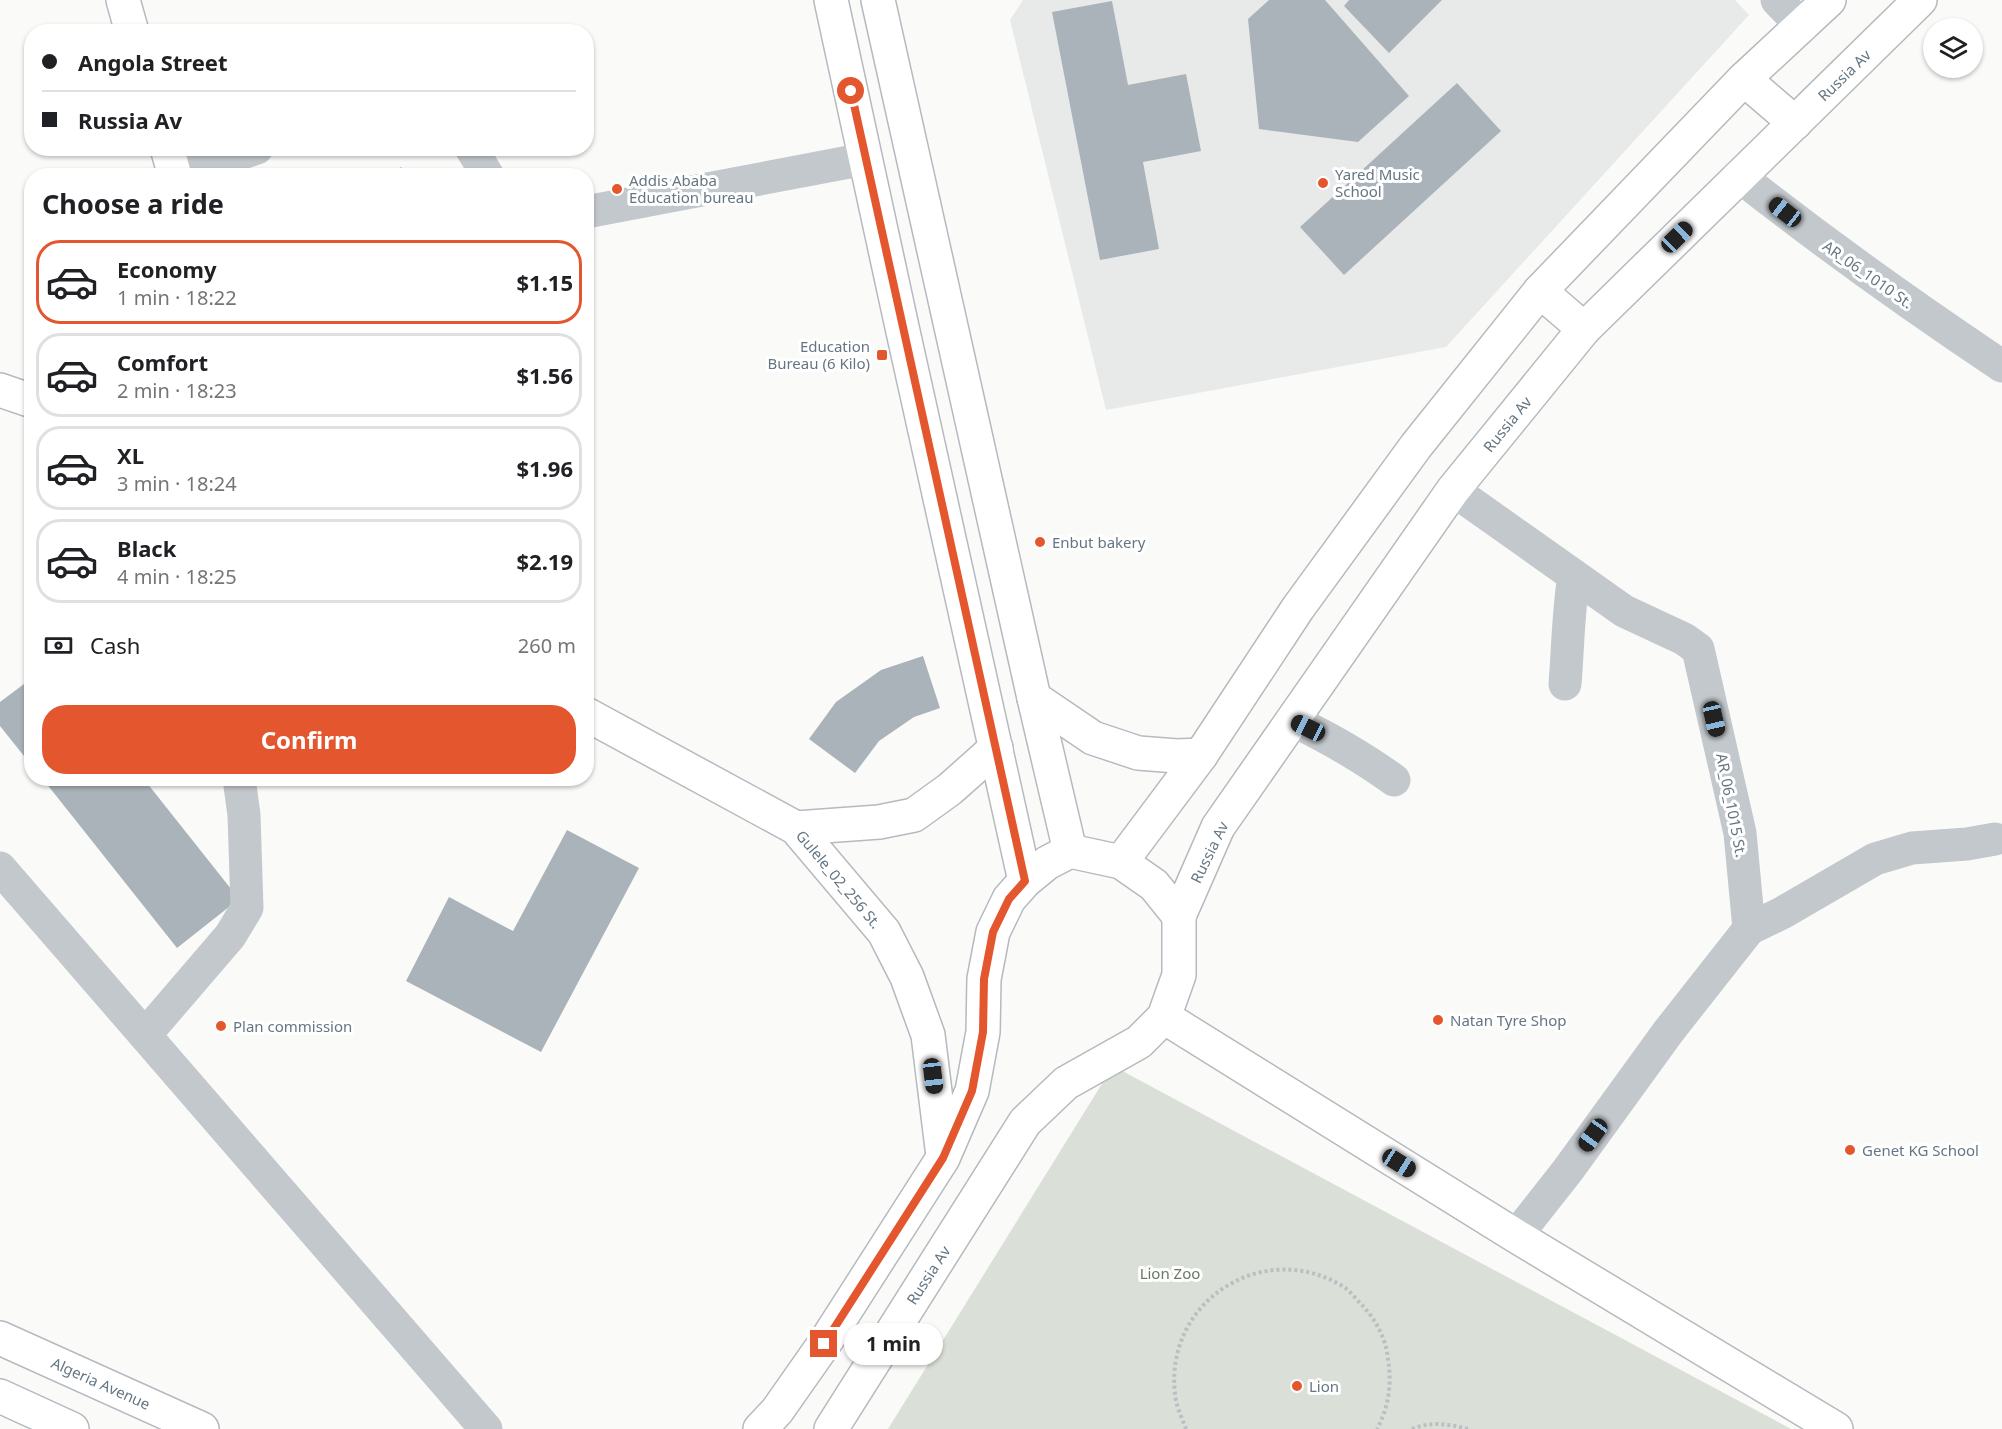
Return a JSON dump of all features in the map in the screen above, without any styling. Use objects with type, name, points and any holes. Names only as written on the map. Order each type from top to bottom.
[{"type":"main road","points":[[123,0],[130,24]]},
{"type":"main road","points":[[831,0],[1025,881]]},
{"type":"main road","points":[[878,0],[1070,851]]},
{"type":"main road","points":[[1121,862],[1201,755],[1298,608],[1416,446],[1540,291],[1744,79],[1829,0]]},
{"type":"main road","name":"Russia Av","points":[[1179,916],[1218,827],[1453,490],[1584,329],[1920,0]]},
{"type":"main road","points":[[1744,79],[1795,123]]},
{"type":"main road","points":[[1540,291],[1584,329]]},
{"type":"main road","points":[[0,390],[24,398]]},
{"type":"main road","points":[[1034,698],[1093,738],[1138,753],[1201,755]]},
{"type":"main road","name":"Gulele_02_256 St.","points":[[594,718],[796,828],[884,932],[907,977],[928,1035],[943,1158]]},
{"type":"main road","points":[[796,828],[879,822],[914,815],[950,789],[996,748]]},
{"type":"main road","points":[[760,1429],[777,1411],[824,1344],[943,1158],[972,1091],[983,1032],[984,979],[993,932],[1009,899],[1025,881],[1047,863],[1070,851],[1121,862],[1154,885],[1179,916],[1179,975],[1164,1017],[1516,1236],[1836,1429]]},
{"type":"main road","name":"Russia Av","points":[[831,1429],[1025,1122],[1066,1083],[1139,1042],[1164,1017]]},
{"type":"main road","name":"Algeria Avenue","points":[[0,1338],[147,1417],[202,1429]]},
{"type":"main road","points":[[0,1396],[72,1429]]},
{"type":"street","points":[[1777,0],[1802,27]]},
{"type":"street","points":[[199,168],[234,156]]},
{"type":"street","points":[[594,210],[866,159]]},
{"type":"street","name":"AR_06_1010 St.","points":[[1739,176],[1815,236],[1934,321],[2002,366]]},
{"type":"street","name":"AR_06_1015 St.","points":[[1453,490],[1624,611],[1684,639],[1698,649],[1740,833],[1749,928]]},
{"type":"street","points":[[1565,684],[1569,602],[1574,576]]},
{"type":"street","points":[[1292,720],[1338,742],[1394,780]]},
{"type":"street","points":[[145,1035],[230,936],[247,908],[244,815],[240,786]]},
{"type":"street","points":[[1516,1236],[1568,1170],[1668,1032],[1749,928],[1782,913],[1875,859],[1911,848],[1967,844],[1995,839]]},
{"type":"street","points":[[0,868],[486,1429]]},
{"type":"path","points":[[1186,1429],[1175,1395],[1175,1359],[1188,1325],[1210,1296],[1241,1277],[1276,1269],[1312,1273],[1345,1288],[1370,1313],[1386,1344],[1391,1380],[1384,1415],[1377,1429]]},
{"type":"path","points":[[1412,1429],[1422,1425],[1447,1424],[1468,1429]]},
{"type":"shaded area","name":"Yared Music School","points":[[1023,0],[1735,0],[1749,15],[1446,347],[1106,410],[1010,20]]},
{"type":"green space","name":"Lion Zoo","points":[[1113,1066],[1791,1429],[888,1429]]},
{"type":"building","points":[[1269,0],[1325,0],[1409,96],[1358,142],[1259,129],[1248,19]]},
{"type":"building","points":[[1349,0],[1442,0],[1389,53],[1344,6]]},
{"type":"building","points":[[1112,1],[1128,85],[1186,74],[1201,151],[1143,162],[1159,249],[1100,260],[1052,12]]},
{"type":"building","points":[[1457,83],[1501,131],[1344,275],[1300,227]]},
{"type":"building","points":[[923,656],[940,708],[914,717],[879,741],[855,773],[809,739],[836,702],[881,670]]},
{"type":"building","points":[[24,684],[24,756],[0,726],[0,702]]},
{"type":"building","points":[[48,786],[149,786],[239,899],[177,948]]},
{"type":"building","points":[[567,830],[639,868],[541,1052],[406,981],[449,897],[513,931]]},
{"type":"place","name":"Yared Music School","points":[[1323,183]]},
{"type":"place","name":"Addis Ababa Education bureau","points":[[617,189]]},
{"type":"place","name":"Education Bureau (6 Kilo)","points":[[882,355]]},
{"type":"place","name":"Enbut bakery","points":[[1040,542]]},
{"type":"place","name":"Natan Tyre Shop","points":[[1438,1020]]},
{"type":"place","name":"Plan commission","points":[[221,1026]]},
{"type":"place","name":"Genet KG School","points":[[1850,1150]]},
{"type":"place","name":"Lion","points":[[1297,1386]]},
{"type":"route","points":[[824,1344],[943,1158],[972,1091],[983,1032],[984,979],[993,932],[1009,899],[1025,881],[851,91]]}]
